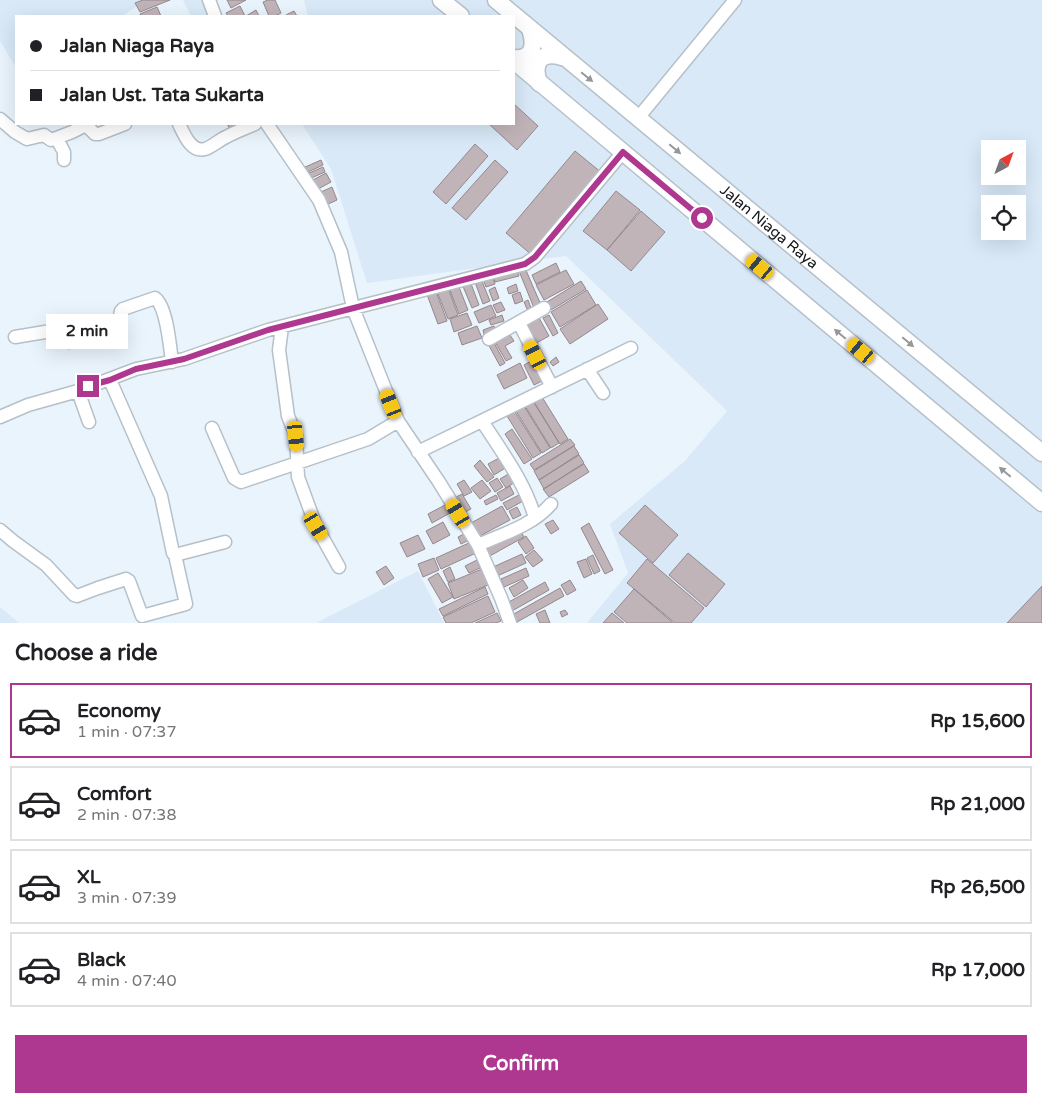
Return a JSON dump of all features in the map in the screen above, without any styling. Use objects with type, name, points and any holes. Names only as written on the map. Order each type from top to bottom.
[{"type":"main road","points":[[441,0],[460,15]]},
{"type":"main road","name":"Jalan Niaga Raya","points":[[496,0],[514,15]]},
{"type":"main road","name":"Jalan Niaga Raya","points":[[515,16],[1042,454]]},
{"type":"main road","points":[[515,60],[528,55],[533,48],[530,29]]},
{"type":"main road","points":[[539,82],[536,72],[537,63],[543,56],[552,54],[562,56]]},
{"type":"main road","points":[[515,61],[1042,503]]},
{"type":"street","points":[[208,0],[212,15]]},
{"type":"street","points":[[638,118],[735,0]]},
{"type":"street","points":[[0,119],[15,132],[27,138],[44,134],[50,140],[84,125]]},
{"type":"street","points":[[87,125],[95,134],[122,125]]},
{"type":"street","points":[[180,125],[195,149],[199,150],[206,149],[226,137],[253,125]]},
{"type":"street","points":[[268,125],[319,200],[341,252],[353,308],[398,421],[478,545],[510,623]]},
{"type":"street","points":[[57,138],[64,152],[64,160]]},
{"type":"street","points":[[0,417],[28,405],[110,380],[136,369],[172,362],[282,327],[531,261],[623,152]]},
{"type":"street","points":[[15,337],[57,330],[64,341],[69,342],[119,320],[123,309],[155,298],[158,300],[163,312],[172,362]]},
{"type":"street","points":[[490,339],[544,308]]},
{"type":"street","points":[[519,323],[552,387]]},
{"type":"street","points":[[282,327],[279,350],[288,416],[296,436],[299,464],[298,478],[316,526],[339,567]]},
{"type":"street","points":[[418,452],[631,348]]},
{"type":"street","points":[[588,369],[603,393]]},
{"type":"street","points":[[0,530],[46,565],[74,596],[128,580],[142,616],[186,604],[175,555],[172,553],[161,496],[110,380]]},
{"type":"street","points":[[78,390],[89,422]]},
{"type":"street","points":[[212,428],[234,478],[242,482],[368,439],[398,421]]},
{"type":"street","points":[[482,421],[512,468],[527,496],[535,518]]},
{"type":"street","points":[[478,545],[521,526],[542,514],[551,504]]},
{"type":"street","points":[[175,555],[225,542]]},
{"type":"shaded area","points":[[0,0],[147,0],[124,15],[15,15],[15,66],[0,41]]},
{"type":"shaded area","points":[[183,0],[209,0],[214,15],[190,15]]},
{"type":"shaded area","points":[[304,0],[1042,0],[1042,623],[587,623],[628,573],[610,524],[685,461],[727,411],[566,256],[367,283],[331,169],[303,125],[515,125],[515,15],[308,15]]},
{"type":"shaded area","points":[[418,571],[444,623],[316,623]]},
{"type":"shaded area","points":[[0,607],[19,623],[0,623]]},
{"type":"building","points":[[143,0],[170,0],[140,12],[135,3]]},
{"type":"building","points":[[227,0],[246,0],[231,8]]},
{"type":"building","points":[[275,0],[281,13],[269,15],[263,2]]},
{"type":"building","points":[[240,6],[244,15],[227,15],[226,13]]},
{"type":"building","points":[[157,7],[161,15],[140,15]]},
{"type":"building","points":[[256,10],[258,15],[248,15]]},
{"type":"building","points":[[294,11],[296,15],[286,15]]},
{"type":"building","points":[[515,105],[538,126],[517,150],[490,125],[515,125]]},
{"type":"building","points":[[228,125],[246,125],[232,132]]},
{"type":"building","points":[[475,144],[488,156],[446,204],[433,192]]},
{"type":"building","points":[[575,151],[602,173],[533,256],[506,233]]},
{"type":"building","points":[[321,160],[323,165],[306,173],[303,168]]},
{"type":"building","points":[[495,160],[508,172],[466,220],[452,208]]},
{"type":"building","points":[[323,167],[325,172],[309,179],[307,174]]},
{"type":"building","points":[[326,173],[331,182],[318,189],[313,180]]},
{"type":"building","points":[[332,187],[337,200],[326,205],[321,192]]},
{"type":"building","points":[[616,191],[640,210],[607,250],[583,231]]},
{"type":"building","points":[[641,211],[665,232],[631,271],[607,250]]},
{"type":"building","points":[[556,263],[560,272],[536,284],[532,275]]},
{"type":"building","points":[[517,268],[519,276],[495,282],[493,274]]},
{"type":"building","points":[[525,268],[541,305],[534,308],[519,271]]},
{"type":"building","points":[[566,270],[574,284],[544,300],[536,285]]},
{"type":"building","points":[[492,275],[495,284],[486,287],[483,279]]},
{"type":"building","points":[[481,279],[490,301],[483,304],[475,282]]},
{"type":"building","points":[[470,281],[479,305],[472,308],[462,284]]},
{"type":"building","points":[[581,281],[586,289],[551,310],[547,302]]},
{"type":"building","points":[[457,282],[468,310],[459,314],[448,285]]},
{"type":"building","points":[[516,284],[518,291],[509,294],[507,288]]},
{"type":"building","points":[[447,285],[458,315],[448,319],[436,289]]},
{"type":"building","points":[[495,287],[499,298],[493,301],[489,290]]},
{"type":"building","points":[[435,289],[447,321],[438,324],[426,292]]},
{"type":"building","points":[[587,290],[596,305],[560,327],[551,312]]},
{"type":"building","points":[[520,292],[523,301],[515,304],[512,295]]},
{"type":"building","points":[[528,300],[531,308],[527,309],[524,302]]},
{"type":"building","points":[[501,302],[505,310],[497,313],[493,305]]},
{"type":"building","points":[[598,304],[608,319],[570,344],[560,329]]},
{"type":"building","points":[[491,305],[496,316],[479,323],[474,312]]},
{"type":"building","points":[[467,313],[472,325],[454,332],[450,319]]},
{"type":"building","points":[[502,315],[504,321],[491,325],[489,320]]},
{"type":"building","points":[[549,315],[558,333],[553,336],[543,318]]},
{"type":"building","points":[[538,316],[549,336],[533,345],[522,324]]},
{"type":"building","points":[[477,326],[482,338],[462,345],[458,333]]},
{"type":"building","points":[[494,326],[497,333],[485,338],[483,330]]},
{"type":"building","points":[[508,332],[514,341],[505,346],[512,358],[506,361],[494,340]]},
{"type":"building","points":[[492,339],[505,363],[500,366],[487,342]]},
{"type":"building","points":[[556,357],[559,362],[553,366],[550,362]]},
{"type":"building","points":[[533,360],[542,381],[534,385],[524,365]]},
{"type":"building","points":[[520,363],[527,378],[504,389],[497,375]]},
{"type":"building","points":[[542,397],[568,439],[560,444],[534,402]]},
{"type":"building","points":[[533,401],[559,443],[551,448],[525,406]]},
{"type":"building","points":[[524,406],[550,448],[542,453],[516,411]]},
{"type":"building","points":[[515,412],[541,453],[533,458],[507,416]]},
{"type":"building","points":[[512,429],[532,459],[524,464],[505,434]]},
{"type":"building","points":[[570,439],[575,445],[534,470],[530,464]]},
{"type":"building","points":[[574,446],[579,454],[539,480],[534,471]]},
{"type":"building","points":[[579,455],[584,463],[544,489],[539,480]]},
{"type":"building","points":[[501,457],[507,467],[494,475],[488,464]]},
{"type":"building","points":[[480,460],[494,477],[487,482],[474,466]]},
{"type":"building","points":[[584,464],[589,472],[549,497],[543,489]]},
{"type":"building","points":[[510,473],[515,482],[506,488],[500,479]]},
{"type":"building","points":[[497,478],[503,487],[495,492],[489,483]]},
{"type":"building","points":[[464,480],[472,492],[464,496],[457,484]]},
{"type":"building","points":[[482,480],[491,491],[480,499],[471,488]]},
{"type":"building","points":[[510,486],[514,494],[501,501],[497,493]]},
{"type":"building","points":[[462,494],[471,509],[461,514],[452,499]]},
{"type":"building","points":[[496,495],[498,499],[486,505],[484,501]]},
{"type":"building","points":[[519,495],[523,501],[507,510],[503,503]]},
{"type":"building","points":[[445,505],[450,513],[432,523],[428,514]]},
{"type":"building","points":[[645,505],[678,535],[653,563],[619,533]]},
{"type":"building","points":[[502,506],[510,520],[478,537],[471,523]]},
{"type":"building","points":[[517,507],[521,515],[513,519],[509,511]]},
{"type":"building","points":[[553,520],[559,529],[551,534],[545,524]]},
{"type":"building","points":[[443,522],[450,535],[433,544],[426,531]]},
{"type":"building","points":[[589,523],[613,570],[605,574],[581,528]]},
{"type":"building","points":[[519,528],[524,537],[488,557],[483,549]]},
{"type":"building","points":[[466,533],[469,540],[461,544],[458,537]]},
{"type":"building","points":[[418,535],[425,549],[407,557],[400,543]]},
{"type":"building","points":[[526,536],[534,548],[526,554],[518,542]]},
{"type":"building","points":[[471,542],[476,553],[441,569],[436,558]]},
{"type":"building","points":[[534,550],[543,560],[533,567],[525,557]]},
{"type":"building","points":[[688,553],[725,584],[706,607],[669,575]]},
{"type":"building","points":[[522,554],[526,563],[495,577],[491,568]]},
{"type":"building","points":[[593,555],[600,571],[594,574],[587,558]]},
{"type":"building","points":[[434,558],[439,570],[423,577],[418,564]]},
{"type":"building","points":[[586,559],[592,574],[584,578],[577,562]]},
{"type":"building","points":[[647,559],[704,608],[691,623],[675,623],[627,583]]},
{"type":"building","points":[[477,560],[480,568],[469,573],[465,566]]},
{"type":"building","points":[[386,566],[394,578],[384,585],[376,572]]},
{"type":"building","points":[[450,567],[455,579],[448,582],[443,571]]},
{"type":"building","points":[[526,568],[529,576],[504,587],[501,579]]},
{"type":"building","points":[[482,569],[488,585],[454,599],[448,583]]},
{"type":"building","points":[[438,573],[453,597],[442,603],[428,579]]},
{"type":"building","points":[[523,580],[528,588],[514,597],[509,588]]},
{"type":"building","points":[[570,580],[576,590],[567,595],[561,585]]},
{"type":"building","points":[[545,582],[549,590],[512,611],[507,603]]},
{"type":"building","points":[[1042,586],[1042,623],[1007,623]]},
{"type":"building","points":[[485,587],[488,594],[443,616],[439,609]]},
{"type":"building","points":[[560,588],[564,596],[517,622],[512,615]]},
{"type":"building","points":[[634,589],[673,623],[627,623],[614,612]]},
{"type":"building","points":[[488,596],[495,612],[471,623],[446,623],[443,617]]},
{"type":"building","points":[[545,610],[550,623],[540,623],[536,614]]},
{"type":"building","points":[[565,610],[568,614],[562,617],[560,612]]},
{"type":"building","points":[[497,613],[501,621],[496,623],[475,623]]},
{"type":"building","points":[[612,613],[624,623],[603,623]]},
{"type":"route","points":[[88,386],[110,380],[136,369],[184,359],[268,330],[525,264],[535,257],[623,152],[702,218]]}]
